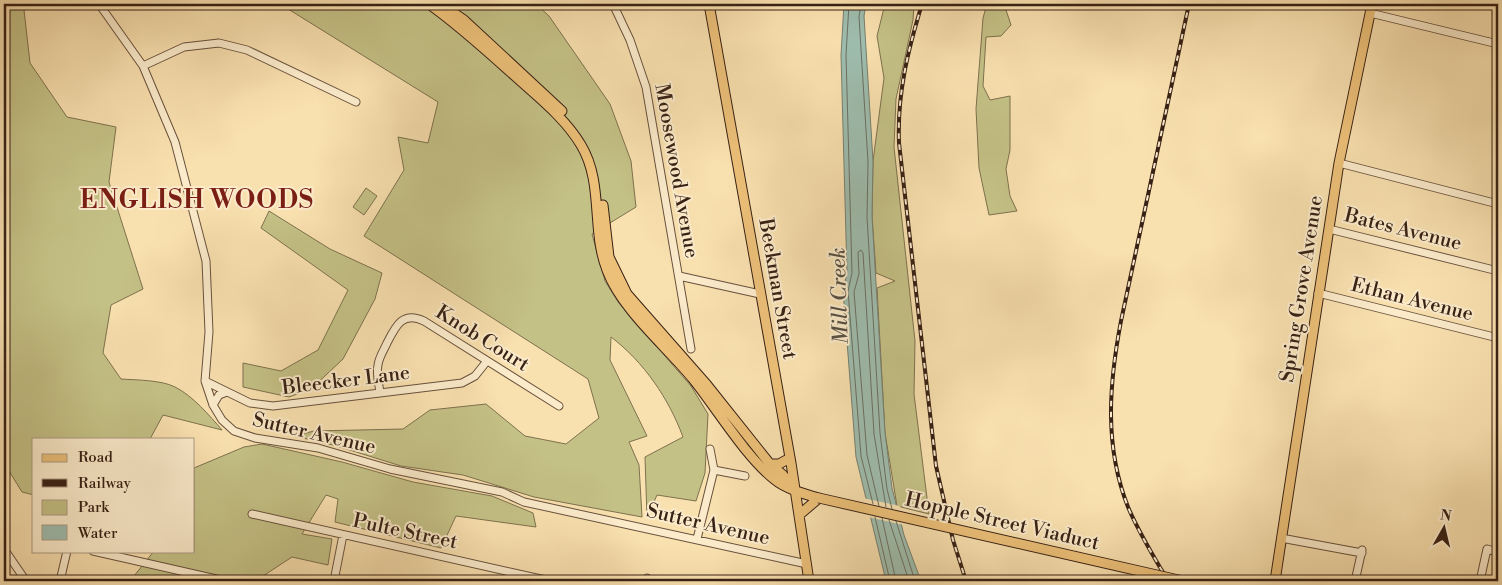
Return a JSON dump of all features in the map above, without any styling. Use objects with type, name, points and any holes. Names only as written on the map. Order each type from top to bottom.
[{"type":"main road","name":"Hopple Street Viaduct","points":[[429,4],[460,27],[556,113],[572,131],[585,152],[592,172],[600,246],[611,281],[630,307],[692,378],[751,455],[774,480],[815,499],[1183,581]]},
{"type":"main road","points":[[441,4],[464,20],[549,98],[576,126],[590,149],[598,174],[609,257],[619,282],[627,294],[707,385],[770,464],[796,490]]},
{"type":"main road","name":"Beekman Street","points":[[709,4],[796,490],[809,581]]},
{"type":"main road","name":"Spring Grove Avenue","points":[[1275,581],[1318,293],[1340,162],[1372,4]]},
{"type":"main road","points":[[770,464],[779,464],[790,458]]},
{"type":"main road","points":[[799,515],[815,499]]},
{"type":"street","name":"Sutter Avenue","points":[[99,4],[143,66],[175,142],[206,261],[209,332],[205,381],[217,414],[228,426],[241,434],[255,438],[318,448],[390,470],[502,492],[524,502],[807,564]]},
{"type":"street","name":"Moosewood Avenue","points":[[613,4],[630,40],[646,87],[691,349]]},
{"type":"street","points":[[1370,13],[1498,44]]},
{"type":"street","points":[[143,66],[184,47],[219,43],[247,50],[356,102]]},
{"type":"street","points":[[1340,162],[1498,204]]},
{"type":"street","name":"Bates Avenue","points":[[1329,228],[1498,271]]},
{"type":"street","points":[[679,276],[760,294]]},
{"type":"street","name":"Ethan Avenue","points":[[1318,293],[1498,338]]},
{"type":"street","name":"Knob Court","points":[[380,393],[378,365],[396,324],[404,318],[414,317],[424,321],[559,406]]},
{"type":"street","name":"Bleecker Lane","points":[[205,381],[250,403],[265,406],[462,383],[475,376],[487,361]]},
{"type":"street","points":[[213,405],[219,395],[227,392]]},
{"type":"street","points":[[697,540],[714,470],[710,449]]},
{"type":"street","points":[[714,470],[745,476]]},
{"type":"street","name":"Pulte Street","points":[[252,514],[550,581]]},
{"type":"street","points":[[334,581],[343,535]]},
{"type":"street","points":[[1281,538],[1362,551],[1356,581]]},
{"type":"street","points":[[4,549],[26,581]]},
{"type":"street","points":[[1480,581],[1487,549],[1498,552]]},
{"type":"street","points":[[60,581],[67,552]]},
{"type":"street","points":[[97,552],[225,581]]},
{"type":"green space","points":[[4,4],[19,4],[24,10],[30,63],[67,117],[116,127],[109,182],[143,289],[111,305],[103,353],[121,379],[156,382],[175,387],[194,401],[222,430],[163,415],[151,438],[32,438],[32,494],[22,492],[4,463]]},
{"type":"green space","points":[[280,4],[536,4],[549,16],[610,104],[631,161],[636,207],[592,234],[605,281],[618,302],[691,386],[708,414],[705,473],[696,501],[657,495],[647,518],[645,457],[683,437],[663,395],[654,382],[634,358],[611,337],[610,360],[647,436],[629,442],[639,465],[642,517],[534,497],[463,475],[401,466],[337,446],[294,436],[314,431],[403,429],[430,410],[486,404],[525,436],[566,444],[599,418],[588,379],[364,236],[404,170],[398,137],[428,143],[438,102]]},
{"type":"green space","points":[[885,4],[914,4],[913,20],[896,99],[894,147],[915,341],[914,394],[929,514],[897,506],[885,433],[877,288],[895,281],[876,273],[872,216],[873,161],[884,78],[877,36]]},
{"type":"green space","points":[[987,4],[997,4],[1005,7],[1011,25],[1001,36],[986,37],[983,86],[990,100],[1010,96],[1010,150],[1006,169],[1010,196],[1017,211],[989,215],[979,168],[976,109],[983,18]]},
{"type":"green space","points":[[366,188],[377,196],[364,215],[353,207]]},
{"type":"green space","points":[[269,211],[330,249],[382,273],[375,299],[343,359],[311,389],[289,397],[243,387],[243,363],[281,371],[318,350],[348,290],[261,228]]},
{"type":"green space","points":[[262,444],[342,462],[413,482],[492,496],[533,513],[536,527],[456,516],[441,548],[335,522],[338,499],[326,495],[302,534],[332,539],[328,565],[292,557],[260,578],[259,581],[130,581],[153,552],[195,552],[195,468],[244,447]]},
{"type":"water","points":[[844,4],[866,4],[864,16],[873,161],[872,216],[885,433],[892,488],[904,535],[921,581],[886,581],[856,457],[843,290],[847,273],[841,55]]},
{"type":"pier","points":[[863,498],[900,506],[904,525],[868,517]]},
{"type":"railway","points":[[922,4],[904,72],[900,107],[899,143],[936,466],[953,540],[966,581]]},
{"type":"railway","points":[[1168,581],[1137,526],[1120,484],[1115,461],[1111,415],[1114,368],[1121,321],[1189,4]]},
{"type":"district","name":"ENGLISH WOODS","points":[[197,200]]},
{"type":"water label","name":"Mill Creek","points":[[840,296]]}]
